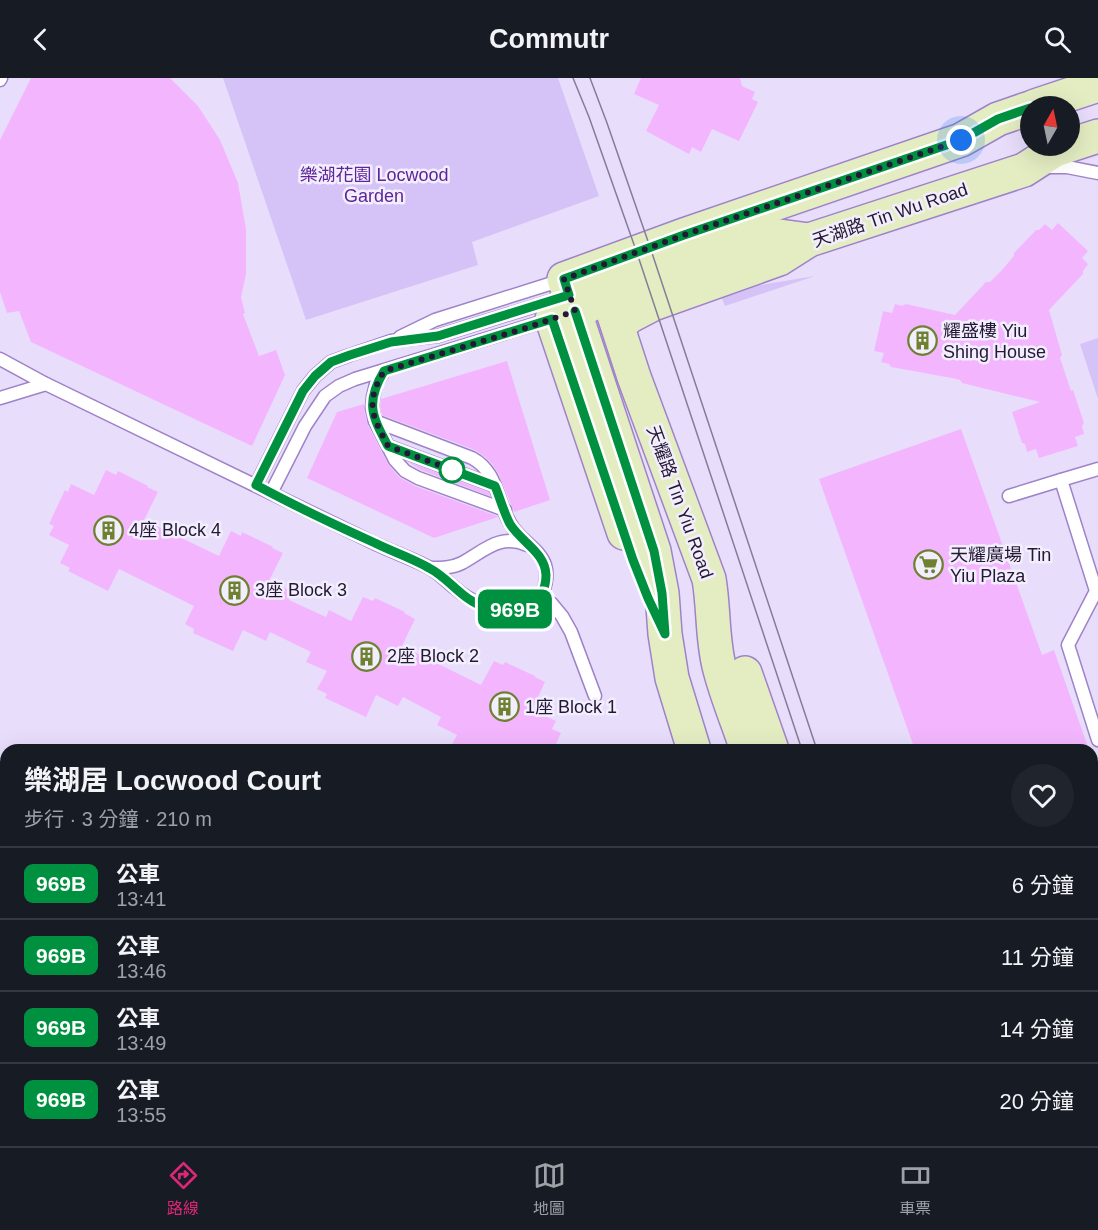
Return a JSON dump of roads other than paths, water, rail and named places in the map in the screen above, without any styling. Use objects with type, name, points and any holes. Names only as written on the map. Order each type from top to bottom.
[{"type":"main road","points":[[1065,96],[1098,85]]},
{"type":"main road","points":[[565,301],[684,235],[961,140],[998,119],[1020,111]]},
{"type":"main road","name":"天湖路 Tin Wu Road","points":[[613,311],[626,286],[651,274],[772,235],[809,240],[1024,170],[1055,150],[1098,136]]},
{"type":"main road","points":[[565,301],[579,292],[599,292],[613,311]]},
{"type":"main road","name":"天耀路 Tin Yiu Road","points":[[565,301],[654,551],[662,593],[665,634],[672,678],[692,744]]},
{"type":"main road","name":"天耀路 Tin Yiu Road","points":[[613,311],[634,376],[709,579],[719,666],[745,744]]},
{"type":"main road","points":[[709,579],[739,654],[770,744]]},
{"type":"lane","points":[[1024,170],[1067,167],[1098,173]]},
{"type":"lane","points":[[256,485],[303,391],[331,362],[391,342],[438,336],[565,301]]},
{"type":"lane","points":[[271,493],[305,426],[325,396],[339,386],[384,371],[565,301]]},
{"type":"lane","points":[[0,359],[46,384],[430,568],[470,600],[484,606],[502,609],[520,608],[541,596],[545,586],[545,566],[540,555],[519,536],[510,523],[491,474],[481,462],[375,421]]},
{"type":"lane","points":[[384,371],[376,384],[372,408],[375,421],[395,460],[405,471],[418,478],[504,510]]},
{"type":"lane","points":[[0,398],[46,384]]},
{"type":"lane","points":[[388,446],[495,486]]},
{"type":"lane","points":[[1009,496],[1098,469]]},
{"type":"lane","points":[[1061,480],[1096,591],[1068,645],[1098,740]]},
{"type":"lane","points":[[430,568],[445,568],[461,563],[498,542],[521,543],[531,547]]},
{"type":"lane","points":[[541,596],[552,604],[571,632],[595,696]]},
{"type":"tram line","points":[[573,78],[637,253],[800,744]]},
{"type":"tram line","points":[[590,78],[650,247],[815,744]]},
{"type":"place","name":"耀盛樓 Yiu Shing House","points":[[922,341]]},
{"type":"place","name":"4座 Block 4","points":[[108,530]]},
{"type":"place","name":"天耀廣場 Tin Yiu Plaza","points":[[929,565]]},
{"type":"place","name":"3座 Block 3","points":[[234,590]]},
{"type":"place","name":"2座 Block 2","points":[[366,656]]},
{"type":"place","name":"1座 Block 1","points":[[504,707]]},
{"type":"park label","name":"樂湖花園 Locwood Garden","points":[[374,185]]}]
